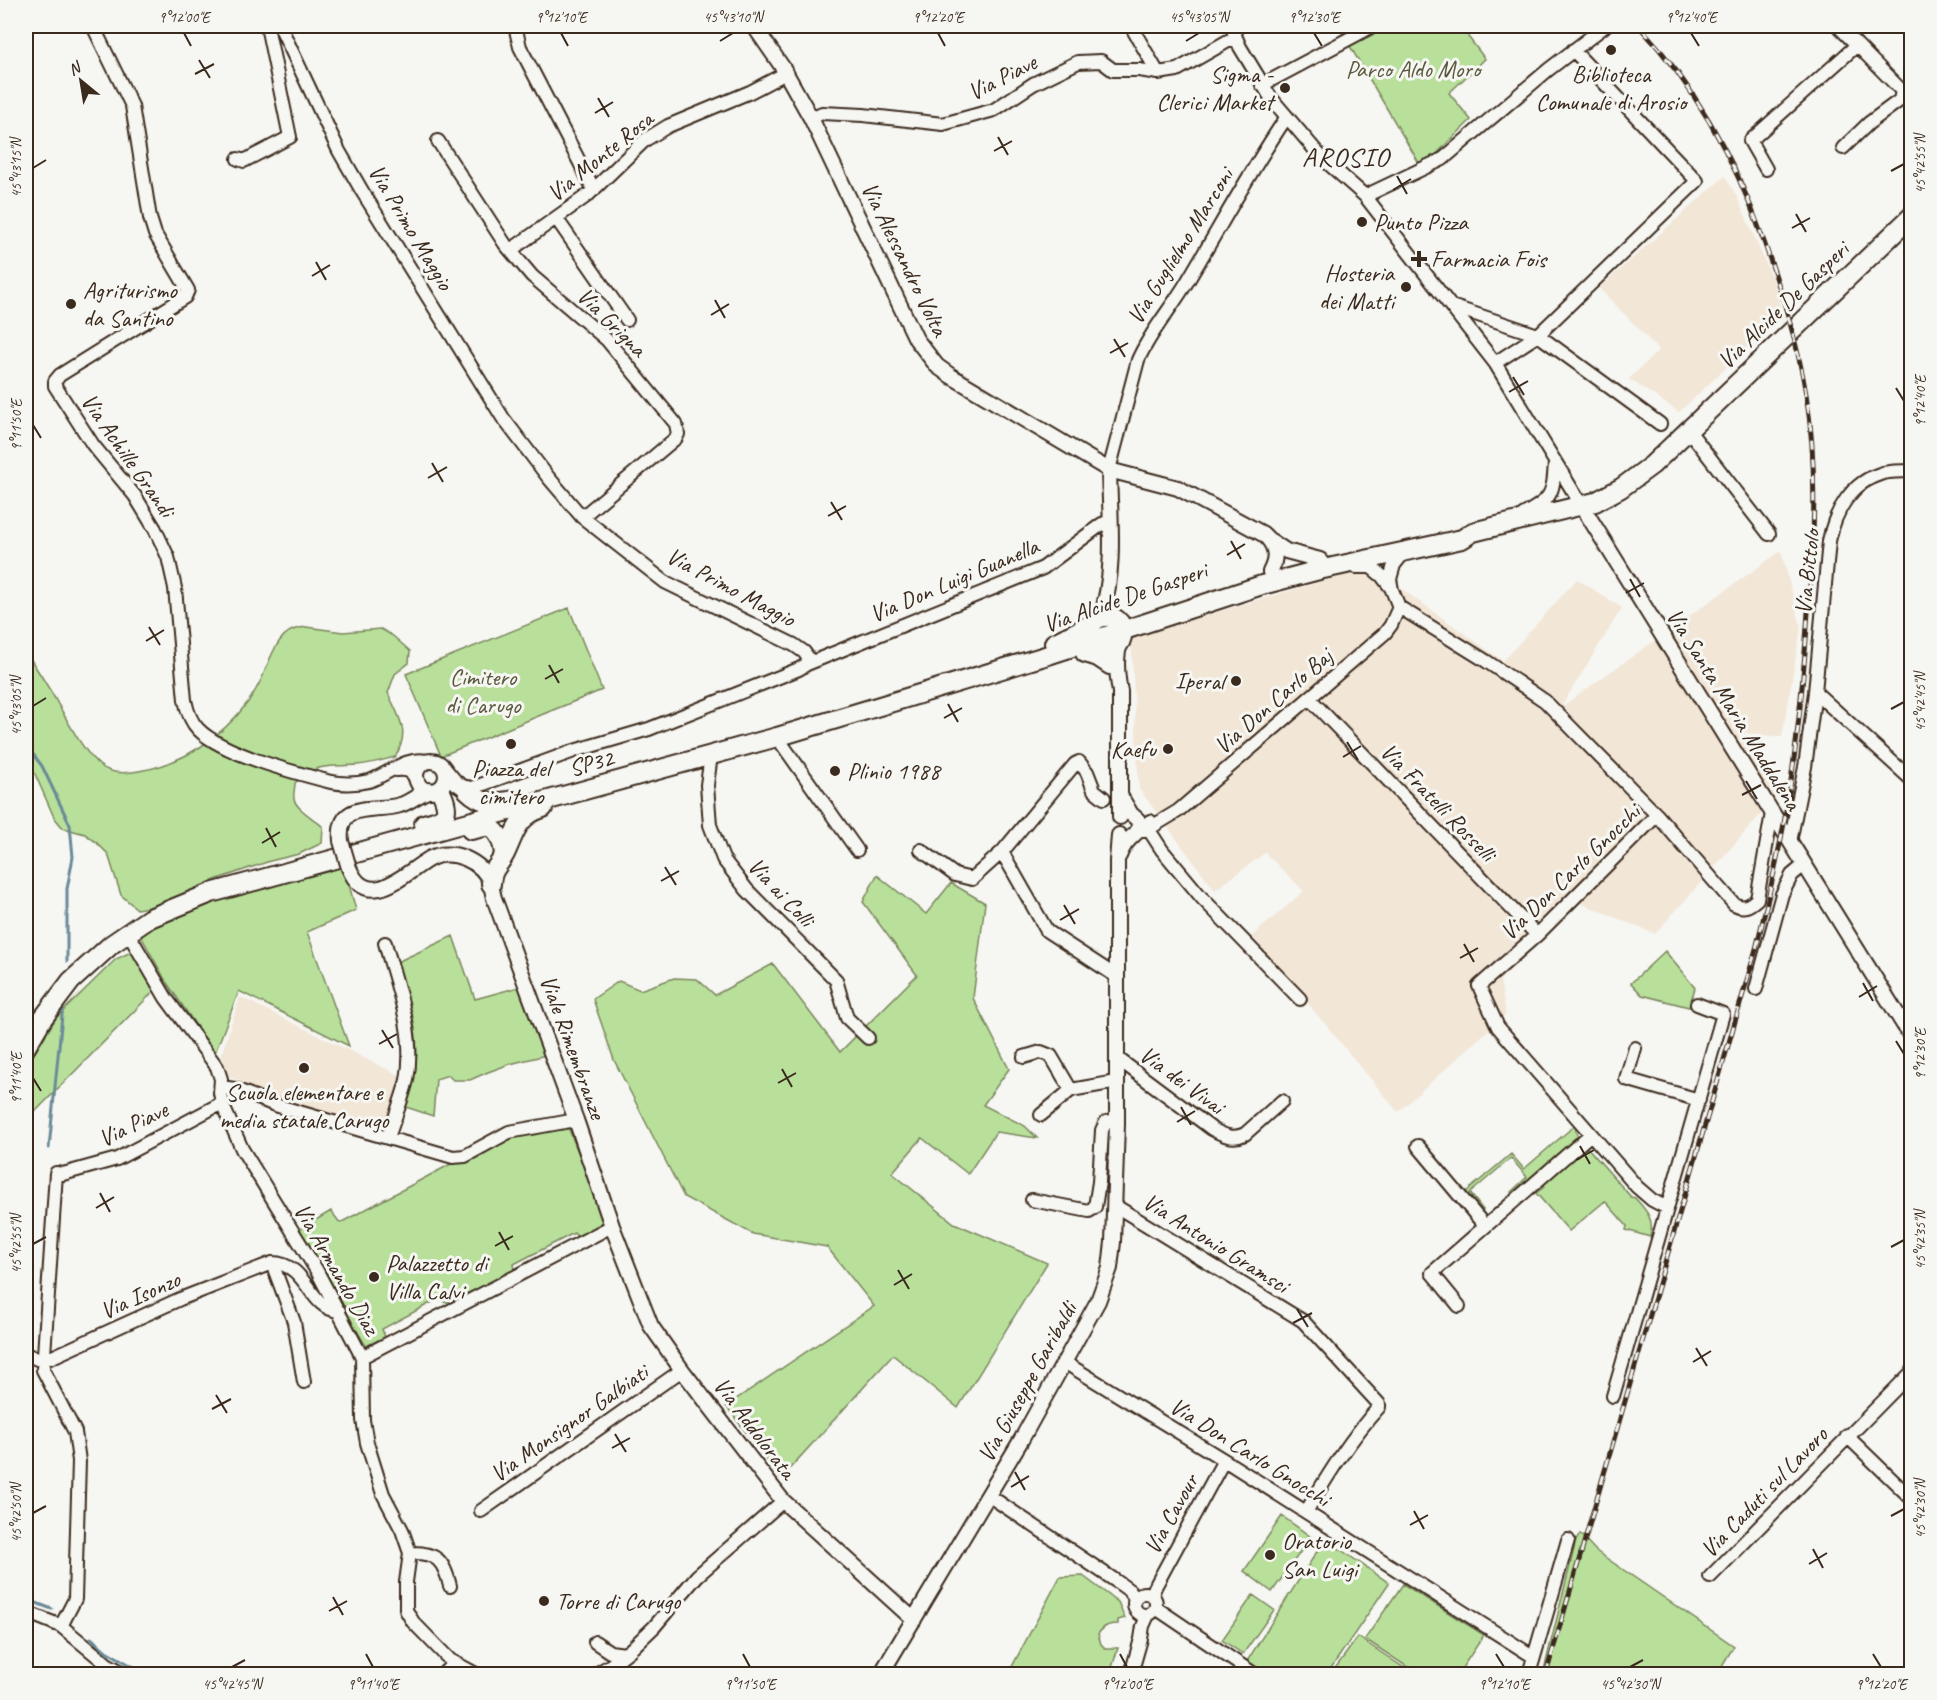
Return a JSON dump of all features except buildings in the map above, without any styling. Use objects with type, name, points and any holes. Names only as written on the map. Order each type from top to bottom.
[{"type":"main road","name":"Via Alcide De Gasperi","points":[[1121,632],[1320,560],[1508,524],[1582,506],[1608,495],[1652,465],[1689,431],[1911,216]]},
{"type":"main road","name":"Via Alcide De Gasperi","points":[[633,777],[777,737],[968,678],[1044,653],[1095,633],[1121,632],[1155,620],[1161,615],[1262,579],[1408,554],[1416,544],[1463,534]]},
{"type":"main road","points":[[1095,633],[1112,617],[1121,632]]},
{"type":"main road","points":[[1044,653],[1053,658],[1088,653],[1098,657],[1113,672]]},
{"type":"main road","name":"SP32","points":[[26,1047],[43,1018],[71,981],[112,944],[150,918],[212,893],[633,777]]},
{"type":"main road","points":[[360,852],[379,838],[442,818],[447,808],[427,789]]},
{"type":"main road","points":[[467,790],[484,801],[498,804],[541,793],[563,796]]},
{"type":"main road","points":[[491,884],[493,871],[504,855],[513,832],[523,819],[534,811],[551,805],[563,796]]},
{"type":"main road","points":[[388,844],[404,847],[489,826],[496,830],[500,837],[504,855]]},
{"type":"street","name":"Via Achille Grandi","points":[[93,26],[132,106],[150,218],[155,234],[188,290],[185,297],[60,375],[55,381],[55,386],[93,445],[126,483],[155,529],[168,557],[176,588],[184,700],[187,710],[196,728],[213,741],[238,753],[331,782],[342,784],[368,781],[416,760],[426,761]]},
{"type":"street","points":[[238,159],[244,161],[290,137],[267,26]]},
{"type":"street","name":"Via Primo Maggio","points":[[280,26],[339,151],[400,254],[503,418],[543,471],[582,517],[664,582],[799,648],[807,655],[807,664]]},
{"type":"street","points":[[515,26],[520,47],[594,190]]},
{"type":"street","name":"Via Alessandro Volta","points":[[754,26],[786,73],[812,118],[916,339],[937,366],[1109,470],[1178,488],[1263,534],[1292,553],[1320,560]]},
{"type":"street","points":[[1131,26],[1158,72]]},
{"type":"street","points":[[1262,85],[1373,26]]},
{"type":"street","points":[[1838,26],[1902,91],[1900,100],[1869,123],[1843,148]]},
{"type":"street","points":[[1365,196],[1443,159],[1602,27]]},
{"type":"street","name":"Via Piave","points":[[812,118],[822,113],[943,124],[994,110],[1033,84],[1078,62],[1101,61],[1113,70],[1158,72],[1177,70],[1232,31]]},
{"type":"street","name":"Via Santa Maria Maddalena","points":[[1232,31],[1262,85],[1286,118],[1322,158],[1365,196],[1495,363],[1911,1038]]},
{"type":"street","points":[[1766,169],[1750,141],[1857,45]]},
{"type":"street","points":[[1495,363],[1538,335],[1697,181],[1573,50]]},
{"type":"street","name":"Via Monte Rosa","points":[[511,250],[594,190],[645,140],[668,126],[750,92],[786,73]]},
{"type":"street","name":"Via Guglielmo Marconi","points":[[1095,633],[1109,587],[1109,470],[1138,360],[1286,118]]},
{"type":"street","name":"Via Grigna","points":[[438,141],[511,250],[537,281],[607,340],[678,429],[676,438],[582,517]]},
{"type":"street","points":[[556,218],[627,320]]},
{"type":"street","points":[[1451,306],[1538,335],[1660,424]]},
{"type":"street","points":[[1689,431],[1769,534]]},
{"type":"street","points":[[1508,524],[1548,498],[1553,488],[1556,462]]},
{"type":"street","name":"Via Bittolo","points":[[1790,842],[1805,767],[1815,692],[1828,541],[1835,515],[1852,492],[1863,483],[1882,473],[1911,471]]},
{"type":"street","name":"Via Don Luigi Guanella","points":[[807,664],[1042,568],[1102,524],[1110,521]]},
{"type":"street","points":[[1266,578],[1275,561],[1275,549],[1271,541]]},
{"type":"street","points":[[1408,554],[1397,560],[1391,572],[1392,590],[1399,607],[1545,701],[1656,814]]},
{"type":"street","name":"Via Alcide De Gasperi","points":[[1266,578],[1273,586],[1360,567],[1371,567],[1382,576],[1392,590]]},
{"type":"street","name":"Via Don Carlo Baj","points":[[1135,827],[1164,819],[1178,811],[1385,633],[1399,607]]},
{"type":"street","points":[[1113,672],[1121,632]]},
{"type":"street","points":[[1095,633],[1120,692],[1120,793],[1135,827],[1162,850],[1202,898],[1300,999]]},
{"type":"street","points":[[394,770],[408,770],[427,789],[452,794],[574,751],[649,729],[807,664]]},
{"type":"street","points":[[1815,692],[1911,780]]},
{"type":"street","name":"Via Fratelli Rosselli","points":[[1309,698],[1536,934]]},
{"type":"street","points":[[777,737],[857,850]]},
{"type":"street","name":"Via ai Colli","points":[[711,755],[707,786],[710,825],[723,859],[747,890],[837,980],[847,1018],[868,1038]]},
{"type":"street","points":[[427,789],[417,770],[426,761],[439,763],[455,782],[467,790]]},
{"type":"street","points":[[921,850],[955,875],[972,879],[1002,852],[1075,764],[1079,762],[1083,766],[1094,790],[1104,798]]},
{"type":"street","points":[[445,770],[444,783],[427,789],[404,804],[362,809],[344,820],[341,826],[341,841],[351,874],[362,885],[381,888],[396,882],[429,859],[436,856],[456,855],[473,862],[491,884]]},
{"type":"street","name":"Via Don Carlo Gnocchi","points":[[1667,1208],[1652,1200],[1637,1187],[1498,1027],[1479,986],[1536,934],[1656,814],[1734,904],[1741,907],[1749,906],[1757,899],[1772,813]]},
{"type":"street","name":"Via Giuseppe Garibaldi","points":[[881,1674],[1064,1362],[1098,1301],[1110,1268],[1117,1120],[1117,861],[1135,827]]},
{"type":"street","points":[[1002,852],[1047,931],[1116,976]]},
{"type":"street","points":[[1756,989],[1782,894],[1792,875],[1804,865]]},
{"type":"street","name":"Viale Rimembranze","points":[[491,884],[494,898],[576,1120],[612,1226]]},
{"type":"street","points":[[385,943],[406,1022],[409,1052],[406,1081],[388,1138]]},
{"type":"street","name":"Via Armando Diaz","points":[[134,944],[166,998],[212,1058],[219,1073],[226,1116],[242,1149],[317,1271],[362,1357],[363,1420],[370,1451],[383,1494],[402,1530],[410,1553],[406,1582],[406,1610],[413,1622],[454,1663],[476,1674]]},
{"type":"street","points":[[1613,1396],[1724,1014],[1697,1004]]},
{"type":"street","points":[[1635,1048],[1626,1079],[1699,1100]]},
{"type":"street","points":[[1024,1057],[1041,1052],[1051,1056],[1071,1090]]},
{"type":"street","name":"Via dei Vivai","points":[[1117,1058],[1212,1129],[1225,1136],[1239,1137],[1245,1134],[1282,1101]]},
{"type":"street","points":[[1041,1115],[1071,1090],[1116,1082]]},
{"type":"street","points":[[221,1086],[235,1089],[275,1106],[459,1157],[509,1132],[576,1120]]},
{"type":"street","name":"Via Piave","points":[[61,1626],[75,1599],[78,1449],[73,1427],[45,1375],[43,1359],[56,1173],[63,1174],[117,1159],[222,1102]]},
{"type":"street","points":[[1032,1200],[1092,1210],[1098,1197],[1102,1130],[1106,1122],[1117,1120]]},
{"type":"street","points":[[1459,1306],[1432,1274],[1591,1134]]},
{"type":"street","points":[[1418,1146],[1485,1226]]},
{"type":"street","name":"Via Antonio Gramsci","points":[[1114,1205],[1304,1321],[1379,1404],[1379,1407],[1349,1443],[1306,1512]]},
{"type":"street","points":[[362,1357],[612,1226]]},
{"type":"street","name":"Via Addolorata","points":[[612,1226],[651,1326],[682,1370],[783,1501],[914,1620]]},
{"type":"street","points":[[304,1382],[294,1322],[272,1263],[285,1264],[293,1268],[320,1302],[334,1311],[339,1311]]},
{"type":"street","name":"Via Isonzo","points":[[43,1359],[180,1299],[272,1263]]},
{"type":"street","points":[[26,1354],[43,1359]]},
{"type":"street","name":"Via Don Carlo Gnocchi","points":[[1064,1362],[1224,1460],[1534,1657]]},
{"type":"street","name":"Via Monsignor Galbiati","points":[[481,1511],[682,1370]]},
{"type":"street","name":"Via Caduti sul Lavoro","points":[[1710,1577],[1911,1372]]},
{"type":"street","points":[[1847,1436],[1911,1499]]},
{"type":"street","name":"Via Cavour","points":[[1144,1594],[1224,1460]]},
{"type":"street","points":[[988,1495],[1116,1581],[1156,1601],[1131,1674]]},
{"type":"street","points":[[596,1674],[625,1654],[654,1627],[697,1576],[783,1501]]},
{"type":"street","points":[[1529,1674],[1568,1540]]},
{"type":"street","points":[[410,1553],[430,1555],[439,1560],[446,1570],[450,1586]]},
{"type":"street","points":[[1144,1594],[1134,1607],[1254,1674]]},
{"type":"street","points":[[26,1612],[61,1626],[107,1664],[126,1674]]},
{"type":"street","points":[[595,1642],[610,1652],[625,1654]]},
{"type":"street","points":[[443,1674],[454,1663]]},
{"type":"shaded area","points":[[1725,176],[1739,201],[1775,285],[1782,315],[1679,412],[1629,379],[1659,350],[1599,288]]},
{"type":"shaded area","points":[[1781,551],[1801,627],[1782,737],[1744,733],[1777,796],[1655,934],[1581,903],[1500,980],[1506,1014],[1398,1112],[1252,936],[1304,891],[1265,853],[1215,890],[1139,789],[1131,637],[1371,567],[1503,661],[1577,579],[1622,608],[1561,707]]},
{"type":"shaded area","name":"Scuola elementare e media statale Carugo","points":[[240,997],[401,1076],[385,1130],[277,1100],[227,1075],[219,1062]]},
{"type":"green space","name":"Parco Aldo Moro","points":[[1338,26],[1460,26],[1485,59],[1449,93],[1471,120],[1422,168]]},
{"type":"green space","name":"Cimitero di Carugo","points":[[569,608],[602,690],[441,756],[406,674]]},
{"type":"green space","points":[[306,627],[343,632],[381,629],[410,651],[409,663],[395,674],[388,693],[403,732],[400,748],[395,757],[362,764],[324,767],[310,772],[295,783],[295,803],[323,827],[322,843],[299,854],[270,861],[215,880],[159,905],[137,909],[121,895],[108,854],[85,834],[63,828],[54,817],[26,757],[26,652],[91,757],[101,767],[128,773],[171,762],[214,737],[238,715],[250,699],[282,638],[293,630]]},
{"type":"green space","points":[[343,863],[356,910],[307,932],[349,1046],[239,991],[215,1053],[167,983],[141,936],[164,920],[207,901]]},
{"type":"green space","points":[[877,875],[926,914],[951,883],[985,903],[973,998],[1009,1069],[983,1105],[1025,1126],[1037,1138],[996,1132],[968,1174],[922,1138],[892,1173],[954,1223],[1047,1263],[958,1408],[893,1355],[781,1478],[726,1406],[874,1306],[827,1247],[753,1234],[684,1197],[614,1060],[593,999],[619,981],[640,990],[674,978],[697,979],[715,995],[773,964],[840,1052],[917,975],[863,902]]},
{"type":"green space","points":[[453,936],[475,999],[519,987],[546,1055],[510,1064],[470,1080],[453,1080],[448,1075],[436,1079],[433,1116],[403,1106],[414,1075],[417,1047],[413,1018],[395,963]]},
{"type":"green space","points":[[133,951],[154,984],[153,992],[32,1115],[26,1114],[26,1067],[56,1018],[116,959]]},
{"type":"green space","points":[[1665,951],[1695,988],[1689,1007],[1642,995],[1631,983]]},
{"type":"green space","points":[[1574,1126],[1579,1137],[1513,1194],[1511,1192],[1527,1177],[1511,1158],[1470,1193],[1483,1210],[1481,1211],[1466,1192],[1511,1154],[1524,1169]]},
{"type":"green space","points":[[568,1127],[600,1207],[603,1218],[601,1225],[578,1238],[574,1233],[514,1264],[515,1270],[491,1283],[448,1302],[440,1298],[382,1329],[385,1337],[366,1346],[324,1275],[332,1265],[328,1258],[317,1262],[297,1231],[331,1211],[340,1223],[510,1135]]},
{"type":"green space","points":[[1587,1147],[1646,1211],[1651,1225],[1650,1237],[1626,1230],[1627,1226],[1605,1201],[1569,1231],[1536,1193]]},
{"type":"green space","points":[[1282,1516],[1311,1537],[1272,1592],[1244,1571]]},
{"type":"green space","points":[[1580,1534],[1596,1551],[1734,1646],[1717,1674],[1543,1674],[1576,1541]]},
{"type":"green space","points":[[1325,1539],[1389,1583],[1327,1674],[1265,1674],[1247,1661]]},
{"type":"green space","points":[[1083,1576],[1118,1602],[1125,1618],[1118,1620],[1118,1624],[1106,1626],[1098,1634],[1105,1648],[1118,1648],[1110,1674],[1008,1674],[1060,1577]]},
{"type":"green space","points":[[1403,1584],[1484,1635],[1458,1674],[1418,1674],[1365,1639]]},
{"type":"green space","points":[[1253,1595],[1274,1610],[1243,1654],[1222,1640]]},
{"type":"green space","points":[[1358,1637],[1413,1674],[1331,1674]]},
{"type":"waterway","points":[[26,745],[42,766],[70,825],[73,857],[67,889],[67,961]]},
{"type":"waterway","points":[[49,1148],[63,1005]]},
{"type":"waterway","points":[[26,1599],[52,1609]]},
{"type":"waterway","points":[[91,1638],[106,1651],[146,1674]]},
{"type":"railway","points":[[1546,1674],[1766,909],[1783,828],[1799,722],[1812,558],[1814,503],[1810,421],[1798,354],[1776,277],[1752,210],[1712,126],[1678,74],[1639,26]]},
{"type":"place","name":"Biblioteca Comunale di Arosio","points":[[1611,50]]},
{"type":"place","name":"Sigma - Clerici Market","points":[[1285,88]]},
{"type":"place","name":"Punto Pizza","points":[[1362,222]]},
{"type":"place","name":"Farmacia Fois","points":[[1419,259]]},
{"type":"place","name":"Hosteria dei Matti","points":[[1406,287]]},
{"type":"place","name":"Agriturismo da Santino","points":[[71,304]]},
{"type":"place","name":"Iperal","points":[[1236,681]]},
{"type":"place","name":"Piazza del cimitero","points":[[511,744]]},
{"type":"place","name":"Kaefu","points":[[1168,749]]},
{"type":"place","name":"Plinio 1988","points":[[835,771]]},
{"type":"place","name":"Scuola elementare e media statale Carugo","points":[[304,1068]]},
{"type":"place","name":"Palazzetto di Villa Calvi","points":[[374,1277]]},
{"type":"place","name":"Oratorio San Luigi","points":[[1270,1555]]},
{"type":"place","name":"Torre di Carugo","points":[[544,1601]]},
{"type":"district","name":"AROSIO","points":[[1346,157]]}]
